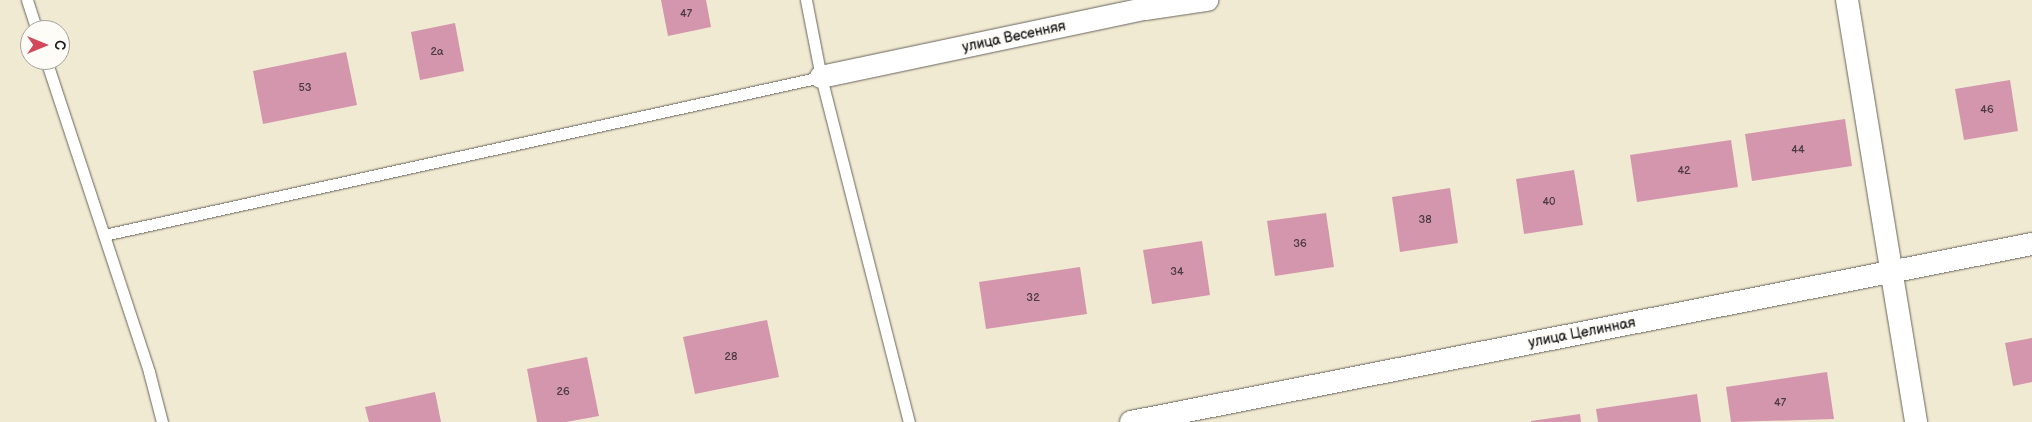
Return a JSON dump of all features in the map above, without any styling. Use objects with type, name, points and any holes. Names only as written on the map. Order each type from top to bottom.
[{"type":"street","name":"улица Весенняя","points":[[822,77],[1145,9],[1207,0]]},
{"type":"street","points":[[1847,0],[1916,422]]},
{"type":"street","name":"улица Целинная","points":[[1131,422],[2032,244]]},
{"type":"lane","points":[[27,0],[34,20]]},
{"type":"lane","points":[[806,0],[822,77],[909,422]]},
{"type":"lane","points":[[49,70],[104,235],[162,422]]},
{"type":"lane","points":[[104,235],[822,77]]},
{"type":"building","points":[[661,0],[706,0],[711,27],[668,36]]},
{"type":"building","points":[[455,23],[464,71],[420,80],[411,32]]},
{"type":"building","points":[[346,52],[357,105],[263,124],[253,71]]},
{"type":"building","points":[[2010,80],[2018,131],[1964,140],[1955,89]]},
{"type":"building","points":[[1845,119],[1852,166],[1752,181],[1745,134]]},
{"type":"building","points":[[1731,140],[1738,187],[1637,202],[1630,155]]},
{"type":"building","points":[[1574,170],[1583,225],[1524,234],[1516,179]]},
{"type":"building","points":[[1450,188],[1458,243],[1400,252],[1392,197]]},
{"type":"building","points":[[1326,213],[1334,267],[1275,276],[1267,221]]},
{"type":"building","points":[[1202,241],[1210,295],[1152,304],[1143,250]]},
{"type":"building","points":[[1080,267],[1087,314],[986,329],[979,282]]},
{"type":"building","points":[[767,320],[779,377],[695,394],[683,337]]},
{"type":"building","points":[[2032,338],[2032,382],[2013,386],[2005,343]]},
{"type":"building","points":[[587,357],[599,416],[566,422],[537,422],[527,369]]},
{"type":"building","points":[[1827,372],[1834,419],[1731,422],[1726,387]]},
{"type":"building","points":[[435,392],[441,422],[369,422],[365,407]]},
{"type":"building","points":[[1697,394],[1701,422],[1598,422],[1596,409]]},
{"type":"building","points":[[1580,414],[1581,422],[1531,422],[1531,421]]}]
